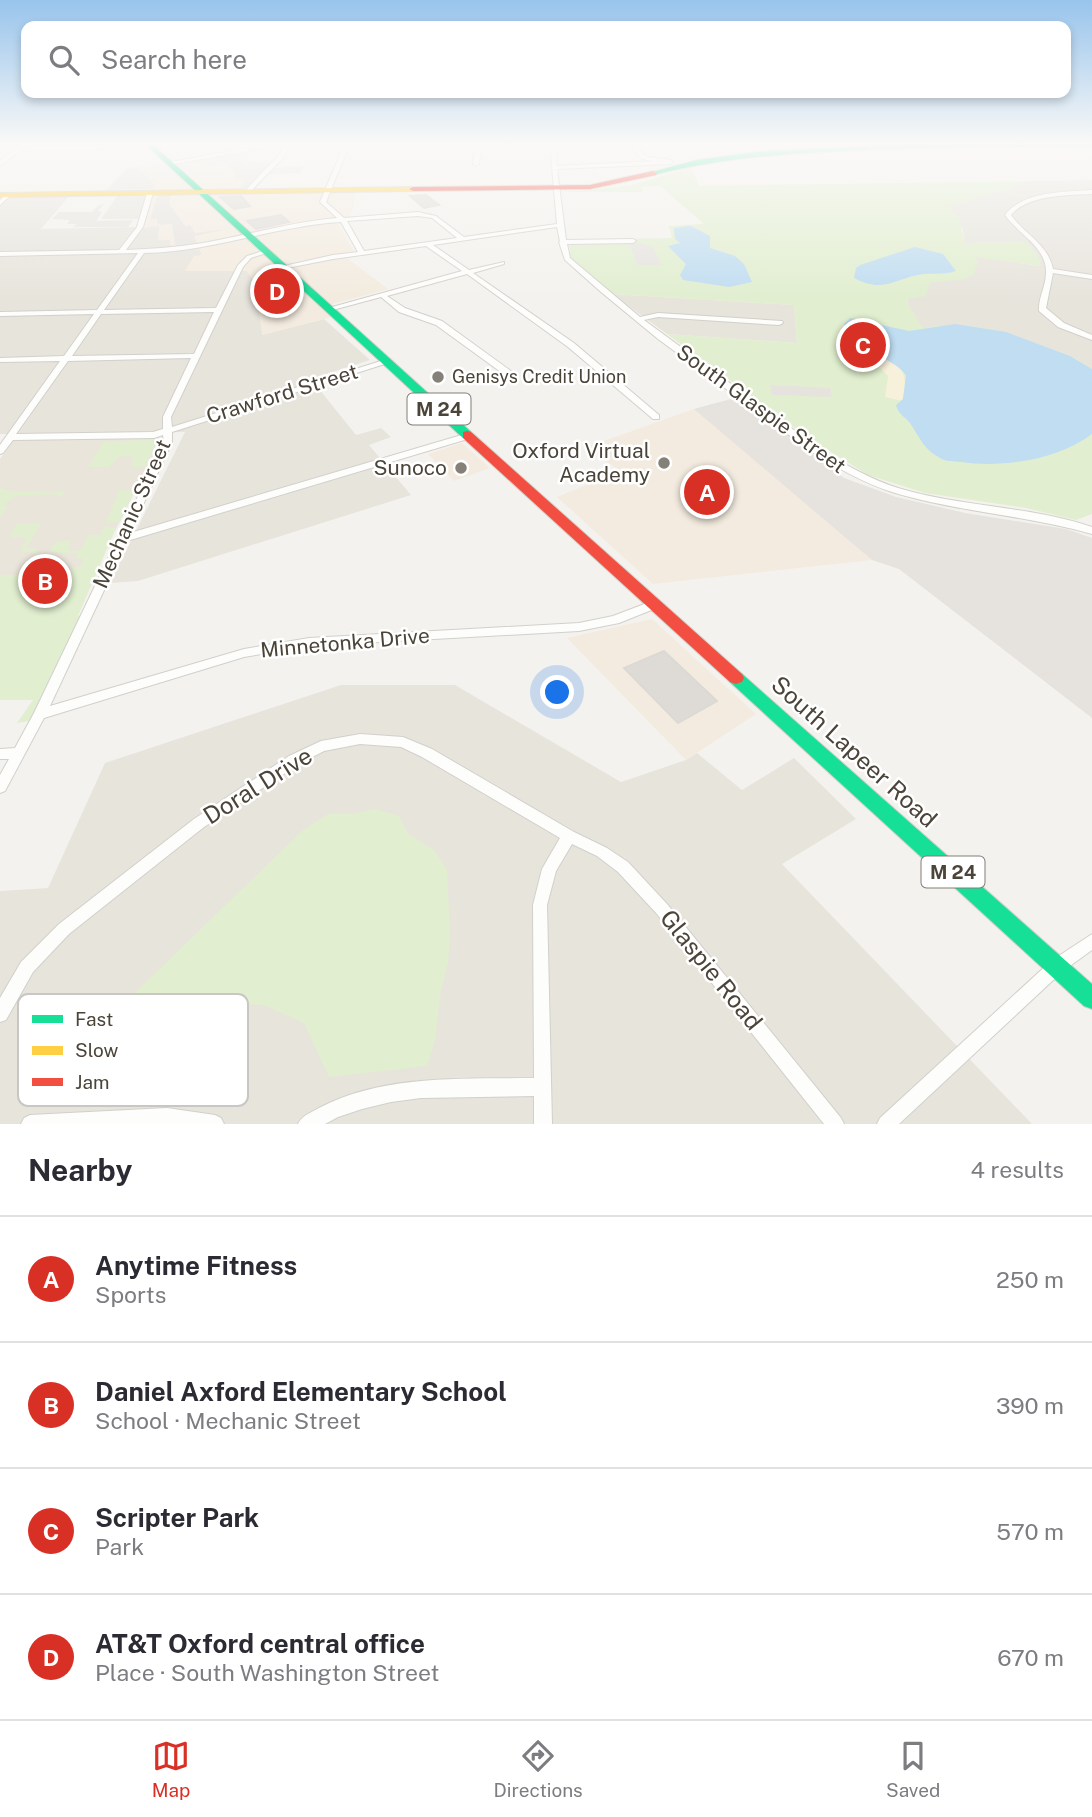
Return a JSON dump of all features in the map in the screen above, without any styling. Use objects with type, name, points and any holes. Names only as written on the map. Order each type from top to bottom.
[{"type":"main road","points":[[3,197],[60,195]]},
{"type":"main road","name":"M 24","points":[[205,195],[651,601]]},
{"type":"main road","name":"South Lapeer Road","points":[[651,601],[1092,998]]},
{"type":"street","points":[[121,253],[140,227],[149,195]]},
{"type":"street","points":[[326,195],[324,205],[342,219],[362,253]]},
{"type":"street","name":"South Glaspie Street","points":[[557,195],[562,242],[567,259],[639,319],[818,452],[867,481],[926,500],[1012,513],[1092,531]]},
{"type":"street","points":[[1054,195],[1010,210],[1008,215],[1045,255],[1049,271],[1042,309],[1061,325],[1092,338]]},
{"type":"street","points":[[0,254],[142,252],[196,246],[306,222],[426,214],[436,218],[463,239]]},
{"type":"street","points":[[284,268],[362,253],[560,225]]},
{"type":"street","points":[[562,242],[633,241]]},
{"type":"street","points":[[428,244],[585,356],[656,416]]},
{"type":"street","points":[[0,450],[142,252]]},
{"type":"street","name":"Mechanic Street","points":[[0,787],[40,714],[124,538],[168,442],[167,417],[219,310],[243,262],[266,252]]},
{"type":"street","points":[[329,309],[502,263]]},
{"type":"street","points":[[1049,271],[1092,277]]},
{"type":"street","points":[[382,295],[402,310],[435,321],[512,376]]},
{"type":"street","points":[[0,314],[219,310]]},
{"type":"street","points":[[639,319],[657,315],[779,323]]},
{"type":"street","points":[[0,360],[197,356]]},
{"type":"street","name":"Crawford Street","points":[[10,437],[154,435],[387,362]]},
{"type":"street","points":[[124,538],[468,436]]},
{"type":"street","name":"Minnetonka Drive","points":[[40,714],[274,646],[579,627],[615,621],[651,601]]},
{"type":"street","name":"Doral Drive","points":[[0,1014],[27,967],[64,929],[199,823],[294,760],[321,746],[360,738],[403,742],[427,753],[569,836]]},
{"type":"street","points":[[0,754],[18,753]]},
{"type":"street","points":[[543,1124],[540,905],[549,869],[569,836]]},
{"type":"street","name":"Glaspie Road","points":[[569,836],[602,852],[623,867],[662,909],[835,1124]]},
{"type":"street","points":[[886,1124],[1057,966],[1092,942]]},
{"type":"street","points":[[307,1124],[366,1097],[411,1091],[542,1087]]},
{"type":"street","points":[[30,1124],[167,1117],[215,1124]]},
{"type":"shaded area","points":[[70,195],[41,229],[136,227],[139,219],[101,219],[118,195],[154,195],[160,226],[170,240],[198,244],[202,256],[186,271],[247,271],[268,301],[262,335],[324,319],[370,360],[311,379],[356,435],[381,428],[391,437],[369,445],[411,495],[138,581],[110,583],[185,432],[0,434],[0,197]]},
{"type":"shaded area","points":[[153,195],[355,195],[350,217],[334,218],[354,251],[340,253],[388,289],[332,304],[343,314],[262,335],[258,304],[267,300],[247,271],[185,271],[194,256],[202,255],[198,245],[171,247],[170,240],[158,240],[159,226],[143,228]]},
{"type":"shaded area","points":[[158,195],[171,195],[170,205],[185,226],[190,225],[195,233],[228,229],[194,236],[197,243],[175,245],[172,224],[161,225],[157,223],[157,219],[150,219]]},
{"type":"shaded area","points":[[985,195],[1019,195],[1029,199],[1021,195],[1092,195],[1092,425],[922,328],[907,303],[908,299],[930,283],[973,256],[1040,266],[1027,242],[964,243],[963,230],[948,207]]},
{"type":"shaded area","points":[[104,204],[98,211],[102,212],[96,221],[133,220],[128,227],[73,227],[77,224],[67,224],[70,220],[52,219],[59,212],[92,212]]},
{"type":"shaded area","points":[[640,243],[653,247],[661,265],[637,265],[631,247],[625,244]]},
{"type":"shaded area","points":[[612,294],[794,305],[797,343],[667,334]]},
{"type":"shaded area","points":[[770,385],[830,388],[832,397],[772,395]]},
{"type":"shaded area","points":[[738,397],[844,478],[896,497],[965,513],[1066,529],[1092,538],[1092,718],[899,569],[872,560],[694,409]]},
{"type":"shaded area","points":[[694,409],[787,485],[872,560],[653,584],[557,497],[620,471],[587,447]]},
{"type":"shaded area","points":[[163,436],[79,602],[34,700],[0,700],[0,459],[15,437]]},
{"type":"shaded area","points":[[462,443],[490,468],[454,481],[428,454]]},
{"type":"shaded area","points":[[652,619],[756,714],[686,760],[567,638]]},
{"type":"shaded area","points":[[341,685],[455,685],[621,782],[686,760],[697,753],[742,790],[794,758],[856,819],[782,864],[1032,1124],[0,1124],[0,891],[48,888],[105,763]]},
{"type":"green space","points":[[671,195],[986,195],[949,207],[960,219],[964,243],[1027,242],[1037,254],[1041,266],[974,257],[978,262],[974,274],[965,279],[930,283],[925,296],[908,299],[907,303],[923,328],[956,326],[987,329],[1066,354],[1092,369],[1092,514],[1076,520],[1026,508],[925,493],[868,475],[804,435],[667,334],[797,343],[794,305],[612,294],[576,267],[571,267],[569,240],[672,238],[669,226],[704,224]]},
{"type":"green space","points":[[158,439],[145,467],[131,467],[133,457],[125,456],[109,467],[88,467],[103,442]]},
{"type":"green space","points":[[0,488],[11,491],[64,492],[61,498],[56,494],[17,496],[4,504],[7,508],[0,518]]},
{"type":"green space","points":[[119,490],[134,491],[120,522],[106,523]]},
{"type":"green space","points":[[42,523],[28,545],[28,549],[39,549],[36,553],[20,551],[27,538],[9,538],[17,524]]},
{"type":"green space","points":[[104,526],[116,528],[78,616],[83,614],[30,721],[17,723],[33,700],[0,700],[0,575],[70,573],[73,567],[80,567],[83,559],[77,558],[78,554],[49,552],[55,542],[71,540],[68,551],[80,551],[88,535],[100,535]]},
{"type":"green space","points":[[376,809],[399,816],[408,834],[434,850],[447,870],[450,933],[448,963],[441,990],[435,1040],[427,1066],[329,1077],[304,1023],[264,1005],[248,1004],[248,994],[134,994],[302,831],[328,814],[350,814]]},
{"type":"sand","points":[[863,351],[898,366],[905,379],[902,401],[885,397],[888,376]]},
{"type":"water","points":[[691,226],[710,236],[710,248],[735,256],[744,264],[752,282],[729,287],[683,280],[680,275],[686,264],[668,246],[680,243],[675,239],[674,228]]},
{"type":"water","points":[[915,247],[943,254],[956,271],[923,274],[882,285],[864,283],[854,278],[856,268],[860,265]]},
{"type":"water","points":[[850,318],[909,331],[955,324],[1006,332],[1070,356],[1092,369],[1092,434],[1063,450],[1012,463],[977,464],[942,459],[927,448],[897,408],[896,405],[903,399],[906,375],[854,339],[844,324]]},
{"type":"building","points":[[427,195],[439,205],[424,208],[410,196]]},
{"type":"building","points":[[241,196],[250,206],[234,209],[220,197]]},
{"type":"building","points":[[281,215],[289,222],[256,229],[247,221]]},
{"type":"building","points":[[282,282],[290,293],[274,298],[262,287]]},
{"type":"building","points":[[664,651],[717,701],[678,723],[624,668]]},
{"type":"traffic: fast","points":[[204,195],[467,435]]},
{"type":"traffic: fast","points":[[736,678],[1092,998]]},
{"type":"traffic: jam","points":[[467,435],[736,678]]},
{"type":"place","name":"AT&T Oxford central office","points":[[277,291]]},
{"type":"place","name":"Scripter Park","points":[[863,345]]},
{"type":"place","name":"Genisys Credit Union","points":[[438,377]]},
{"type":"place","name":"Oxford Virtual Academy","points":[[664,463]]},
{"type":"place","name":"Sunoco","points":[[461,468]]},
{"type":"place","name":"Anytime Fitness","points":[[707,492]]},
{"type":"place","name":"Daniel Axford Elementary School","points":[[45,581]]}]
